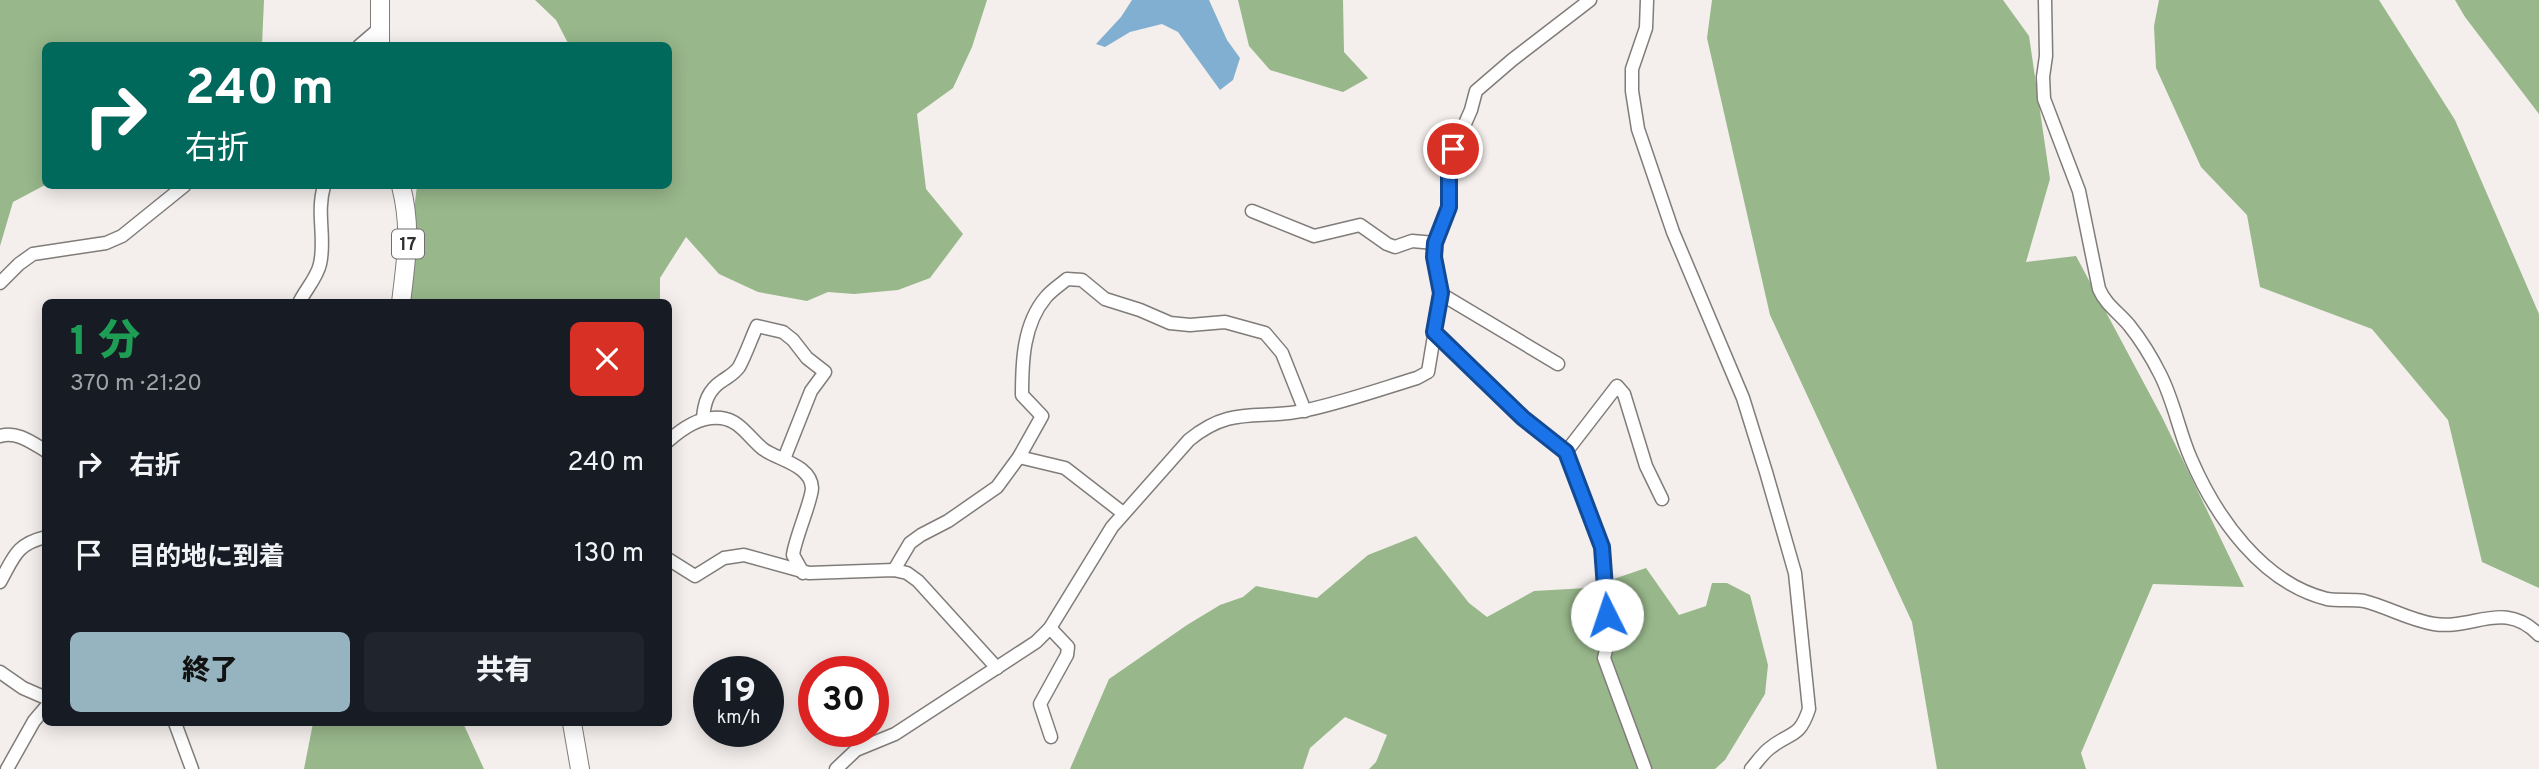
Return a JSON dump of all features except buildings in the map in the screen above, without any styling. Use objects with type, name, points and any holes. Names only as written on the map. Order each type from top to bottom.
[{"type":"main road","points":[[380,0],[380,37]]},
{"type":"main road","name":"17","points":[[401,299],[408,239],[407,210],[402,189]]},
{"type":"main road","points":[[573,726],[580,769]]},
{"type":"street","points":[[836,769],[856,750],[895,734],[1035,642],[1050,628],[1123,513],[1189,440],[1214,422],[1229,417],[1305,411],[1417,378],[1428,372],[1441,293],[1434,257],[1435,243],[1449,207],[1449,160],[1471,110],[1476,91],[1590,0]]},
{"type":"street","points":[[1647,0],[1646,28],[1632,69],[1632,91],[1638,130],[1673,232],[1743,398],[1795,573],[1809,709],[1804,724],[1795,734],[1770,747],[1751,769]]},
{"type":"street","points":[[2045,0],[2044,99],[2079,191],[2099,289],[2104,299],[2129,324],[2161,375],[2190,458],[2213,503],[2231,528],[2261,561],[2287,582],[2312,594],[2330,600],[2365,601],[2415,621],[2440,625],[2507,617],[2521,620],[2539,635]]},
{"type":"street","points":[[0,283],[33,254],[106,243],[122,236],[180,189]]},
{"type":"street","points":[[301,299],[320,267],[323,189]]},
{"type":"street","points":[[1252,211],[1314,236],[1360,225],[1395,247],[1412,242],[1435,243]]},
{"type":"street","points":[[894,570],[910,543],[997,487],[1019,457],[1042,416],[1022,395],[1022,363],[1030,327],[1045,298],[1067,279],[1082,281],[1105,299],[1170,323],[1225,323],[1265,333],[1282,353],[1305,411]]},
{"type":"street","points":[[1441,293],[1559,363]]},
{"type":"street","points":[[703,419],[708,395],[722,381],[732,376],[757,326],[783,332],[807,358],[825,372],[811,391],[784,459]]},
{"type":"street","points":[[1434,332],[1523,418],[1566,452],[1602,547],[1609,638],[1604,658],[1645,769]]},
{"type":"street","points":[[1566,452],[1616,386],[1624,394],[1646,466],[1662,499]]},
{"type":"street","points":[[672,437],[703,419],[720,418],[733,421],[764,449],[784,459],[808,477],[812,488],[793,555],[803,573]]},
{"type":"street","points":[[0,436],[8,433],[23,437],[42,449]]},
{"type":"street","points":[[1019,457],[1065,468],[1123,513]]},
{"type":"street","points":[[0,582],[19,547],[42,538]]},
{"type":"street","points":[[672,562],[695,576],[724,558],[744,555],[803,573],[894,570],[907,573],[918,580],[997,667]]},
{"type":"street","points":[[1050,628],[1068,647],[1067,655],[1040,704],[1051,737]]},
{"type":"street","points":[[0,672],[23,688],[42,696]]},
{"type":"street","points":[[7,769],[42,712]]},
{"type":"street","points":[[176,726],[192,769]]},
{"type":"green space","points":[[0,0],[264,0],[262,42],[42,42],[42,187],[13,202],[0,246]]},
{"type":"green space","points":[[535,0],[987,0],[972,47],[953,88],[917,114],[926,189],[963,234],[930,278],[898,290],[854,294],[828,292],[807,301],[758,292],[719,274],[686,237],[660,278],[660,299],[403,299],[417,189],[672,189],[672,42],[567,42],[556,20]]},
{"type":"green space","points":[[1238,0],[1343,0],[1344,52],[1368,78],[1343,92],[1270,70],[1249,46]]},
{"type":"green space","points":[[1712,0],[2003,0],[2029,36],[2050,179],[2026,262],[2076,256],[2162,417],[2244,587],[2153,584],[2081,753],[2086,769],[1937,769],[1912,622],[1770,315],[1707,38]]},
{"type":"green space","points":[[2159,0],[2379,0],[2455,120],[2539,314],[2539,588],[2482,562],[2448,420],[2372,329],[2260,287],[2247,215],[2201,167],[2156,68],[2154,26]]},
{"type":"green space","points":[[2455,0],[2539,0],[2539,114],[2465,17]]},
{"type":"green space","points":[[1416,536],[1469,603],[1487,617],[1534,591],[1587,588],[1646,568],[1679,615],[1706,606],[1712,583],[1727,583],[1750,595],[1768,665],[1765,694],[1725,760],[1715,769],[1369,769],[1376,762],[1387,735],[1345,717],[1310,748],[1303,769],[1070,769],[1109,679],[1187,625],[1220,605],[1243,597],[1256,586],[1317,598],[1368,555]]},
{"type":"green space","points":[[312,726],[464,726],[484,769],[304,769]]},
{"type":"water","points":[[1132,0],[1209,0],[1227,40],[1240,58],[1233,80],[1220,90],[1178,32],[1162,24],[1130,32],[1105,47],[1096,44],[1121,17]]},
{"type":"route","points":[[1453,149],[1449,160],[1449,207],[1435,243],[1434,257],[1441,293],[1434,332],[1523,418],[1566,452],[1602,547],[1607,615]]}]
